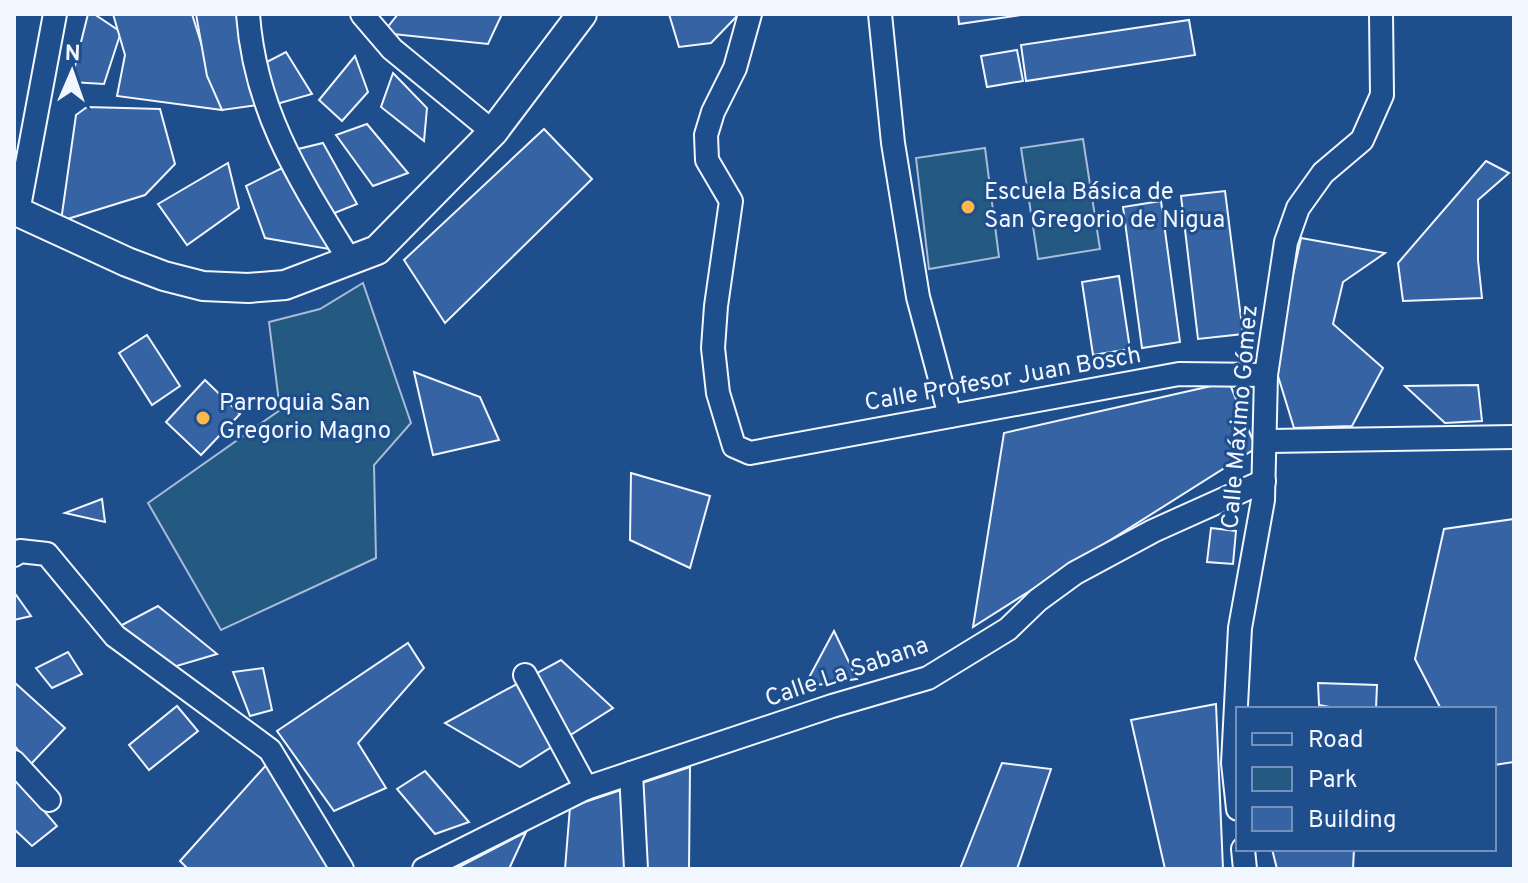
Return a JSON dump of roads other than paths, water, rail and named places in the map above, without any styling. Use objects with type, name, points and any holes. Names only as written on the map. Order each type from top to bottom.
[{"type":"street","points":[[55,14],[16,211],[127,262],[203,286],[248,288],[285,285],[377,250],[493,132],[582,14]]},
{"type":"street","points":[[248,14],[262,91],[278,138],[350,261]]},
{"type":"street","points":[[362,14],[392,49],[493,132]]},
{"type":"street","name":"Calle Profesor Juan Bosch","points":[[750,14],[735,68],[713,112],[706,135],[707,160],[731,201],[713,348],[718,393],[734,446],[750,453],[1179,374],[1266,375]]},
{"type":"street","points":[[880,14],[893,143],[918,297],[950,416]]},
{"type":"street","name":"Calle Máximo Gómez","points":[[1236,791],[1233,763],[1240,628],[1263,500],[1266,375],[1286,242],[1298,208],[1323,173],[1362,140],[1382,95],[1381,14]]},
{"type":"street","points":[[1265,441],[1514,437]]},
{"type":"street","name":"Calle La Sabana","points":[[424,869],[586,788],[832,706],[928,678],[1008,629],[1038,600],[1075,573],[1153,531],[1264,481]]},
{"type":"street","points":[[14,555],[20,551],[47,554],[115,636],[270,750],[342,869]]},
{"type":"street","points":[[525,675],[586,788]]},
{"type":"street","points":[[14,762],[49,800]]},
{"type":"street","points":[[631,773],[636,869]]},
{"type":"place","name":"Escuela Básica de San Gregorio de Nigua","points":[[968,207]]},
{"type":"place","name":"Parroquia San Gregorio Magno","points":[[203,418]]}]
